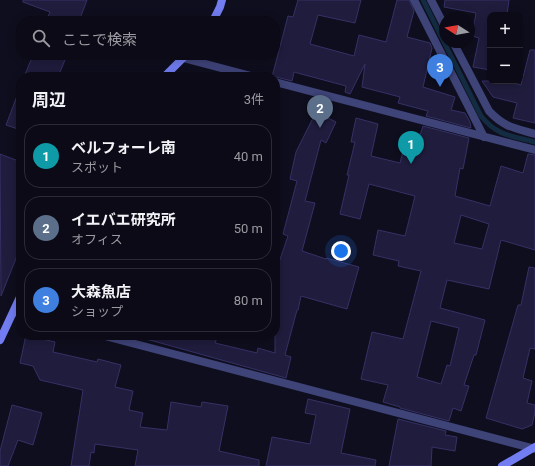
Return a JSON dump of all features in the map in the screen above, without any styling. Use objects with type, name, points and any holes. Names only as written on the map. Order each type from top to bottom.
[{"type":"street","points":[[216,16],[222,0]]},
{"type":"street","points":[[414,0],[484,137]]},
{"type":"street","points":[[431,0],[439,15]]},
{"type":"street","points":[[456,48],[489,111],[508,127],[535,134]]},
{"type":"street","points":[[169,72],[182,60]]},
{"type":"street","points":[[196,60],[238,72]]},
{"type":"street","points":[[280,83],[535,150]]},
{"type":"street","points":[[0,340],[16,315]]},
{"type":"street","points":[[120,340],[534,448]]},
{"type":"street","points":[[502,466],[534,448]]},
{"type":"building","points":[[23,0],[87,0],[81,16],[48,16],[50,12],[23,2]]},
{"type":"building","points":[[298,0],[361,0],[355,23],[318,15],[310,44],[354,56],[359,35],[386,42],[397,0],[409,0],[414,11],[407,37],[430,43],[432,48],[423,87],[455,97],[451,110],[465,113],[470,122],[471,128],[426,116],[428,111],[398,103],[400,97],[362,87],[365,64],[350,94],[345,92],[346,86],[294,72],[292,81],[280,78],[280,72],[273,72],[276,60],[280,60],[280,46],[288,16],[293,17]]},
{"type":"building","points":[[445,0],[509,0],[507,12],[487,12],[487,69],[473,67],[479,38],[475,37],[476,13],[444,7]]},
{"type":"building","points":[[530,50],[535,50],[535,123],[513,118],[517,103],[493,97],[482,81],[487,81],[487,84],[521,85],[523,84],[523,77]]},
{"type":"building","points":[[31,60],[65,60],[60,72],[26,72]]},
{"type":"building","points":[[16,99],[16,128],[6,125]]},
{"type":"building","points":[[316,112],[336,122],[326,143],[321,140],[305,201],[315,203],[302,251],[326,259],[359,267],[347,309],[301,296],[285,355],[291,357],[286,378],[150,340],[216,340],[215,343],[257,353],[258,348],[275,353],[275,340],[280,340],[280,259],[288,236],[283,234],[297,181],[290,179],[296,152]]},
{"type":"building","points":[[356,118],[378,124],[371,156],[400,163],[408,132],[420,135],[423,126],[469,138],[463,169],[460,168],[455,196],[490,206],[501,166],[523,173],[528,154],[535,155],[535,250],[501,240],[489,289],[447,280],[440,308],[485,320],[476,355],[474,355],[464,385],[469,386],[461,411],[453,408],[449,421],[383,402],[388,385],[361,379],[372,332],[403,339],[421,271],[398,266],[399,261],[373,255],[378,230],[405,236],[415,196],[369,184],[360,219],[340,214],[355,142],[351,142]],"holes":[[[461,215],[489,224],[482,249],[454,243]],[[431,321],[459,328],[450,366],[447,365],[441,384],[417,377]]]},
{"type":"building","points":[[0,154],[16,160],[16,258],[1,296]]},
{"type":"building","points":[[529,267],[535,268],[535,349],[530,348],[523,378],[532,381],[527,403],[535,405],[535,412],[532,425],[522,429],[486,418],[518,305],[521,305]]},
{"type":"building","points":[[25,340],[47,340],[55,342],[53,352],[97,362],[98,359],[121,365],[115,387],[133,391],[129,410],[143,413],[140,427],[167,430],[171,402],[201,407],[202,402],[228,406],[219,451],[259,460],[259,466],[135,466],[138,450],[95,444],[94,453],[91,452],[89,466],[71,466],[83,390],[40,380],[33,366],[20,363]]},
{"type":"building","points":[[308,399],[350,409],[341,453],[376,460],[375,466],[266,466],[272,437],[310,444],[316,415],[305,413]]},
{"type":"building","points":[[12,405],[42,413],[33,445],[18,440],[8,466],[0,466],[0,451]]},
{"type":"building","points":[[398,419],[446,431],[445,435],[457,437],[455,451],[432,447],[431,466],[389,466]]},
{"type":"waterway","points":[[423,0],[481,116],[493,128],[505,134],[535,142]]},
{"type":"place","name":"大森魚店","points":[[440,87]]},
{"type":"place","name":"イエバエ研究所","points":[[320,128]]},
{"type":"place","name":"ベルフォーレ南","points":[[411,164]]}]
